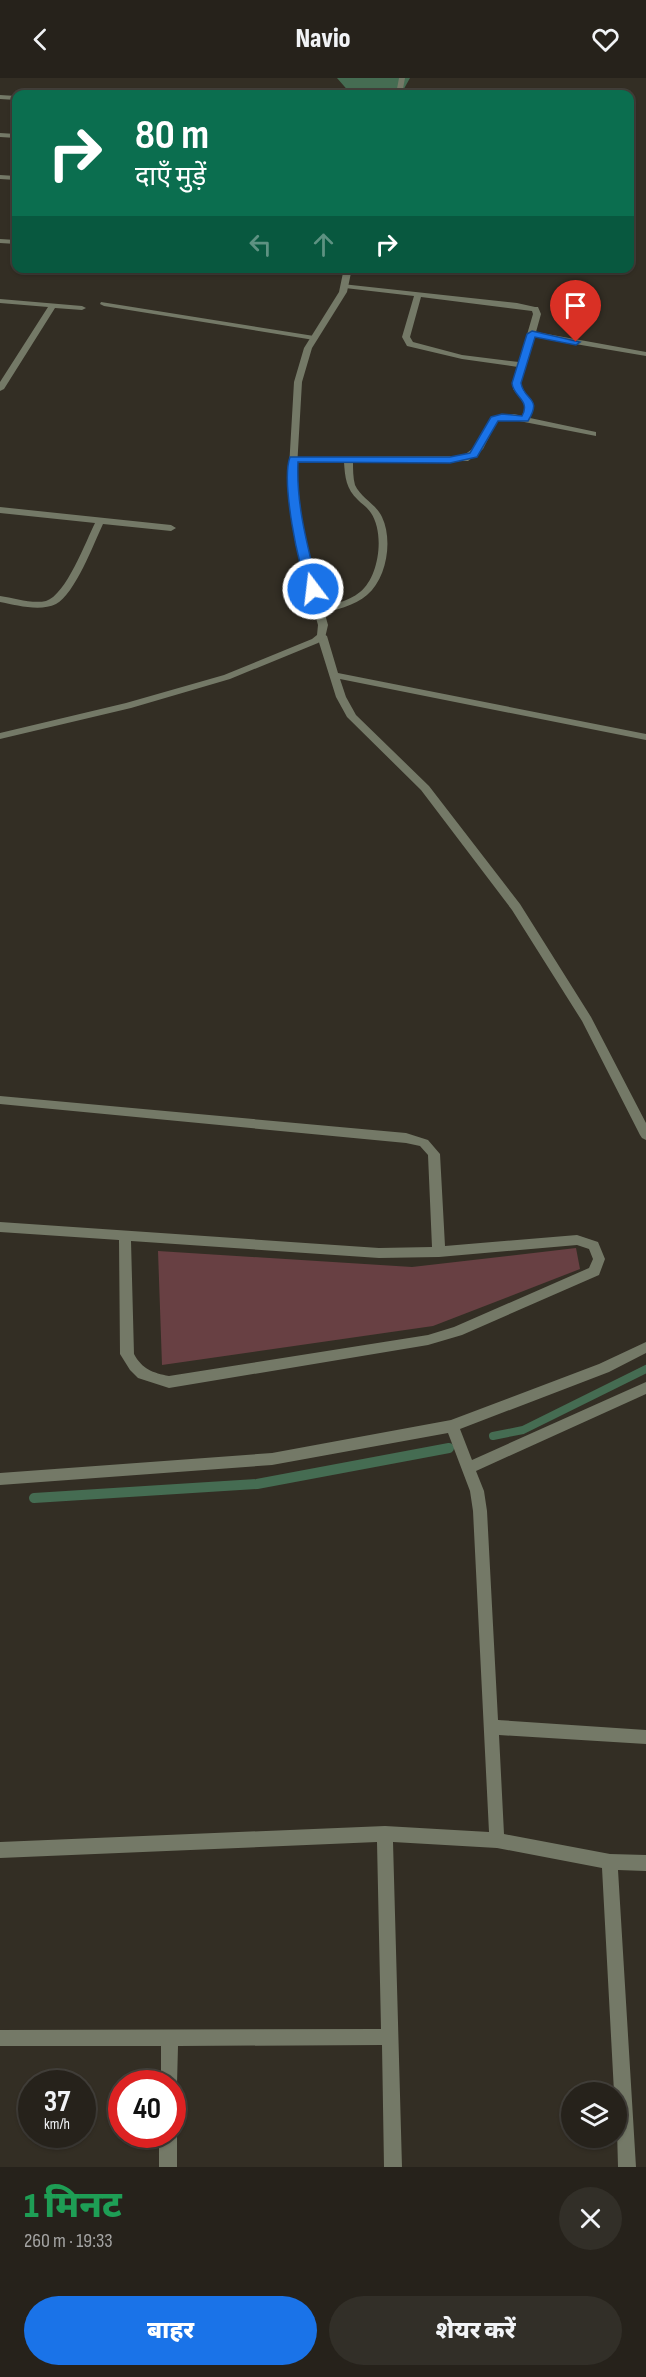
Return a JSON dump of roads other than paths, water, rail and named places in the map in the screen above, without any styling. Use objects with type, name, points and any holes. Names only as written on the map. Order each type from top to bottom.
[{"type":"street","points":[[347,273],[345,286],[301,366],[292,485],[295,515],[323,624],[322,636],[341,697],[352,717],[425,788],[536,936],[587,1020],[646,1134]]},
{"type":"street","points":[[345,286],[527,306],[535,309],[537,314],[517,383],[517,389],[530,405],[525,419]]},
{"type":"street","points":[[418,294],[406,337],[410,344],[462,357],[523,365]]},
{"type":"street","points":[[0,301],[82,308]]},
{"type":"street","points":[[104,304],[315,338]]},
{"type":"street","points":[[0,389],[53,306]]},
{"type":"street","points":[[532,334],[646,354]]},
{"type":"street","points":[[0,371],[11,372]]},
{"type":"street","points":[[293,459],[465,459],[474,455],[480,448],[494,419],[502,417],[525,419],[593,434]]},
{"type":"street","points":[[319,611],[350,602],[364,593],[372,582],[382,552],[383,535],[380,522],[369,504],[352,488],[348,459]]},
{"type":"street","points":[[0,510],[171,528]]},
{"type":"street","points":[[0,599],[31,603],[52,602],[63,592],[99,521]]},
{"type":"street","points":[[0,736],[128,706],[227,678],[322,636]]},
{"type":"street","points":[[335,675],[646,737]]},
{"type":"street","points":[[0,1100],[406,1138],[424,1143],[434,1154],[439,1252]]},
{"type":"street","points":[[0,1227],[379,1253],[439,1252],[577,1240],[594,1246],[599,1259],[594,1271],[458,1331],[428,1340],[169,1382],[152,1378],[134,1369],[127,1354],[125,1236]]},
{"type":"street","points":[[0,1479],[272,1459],[452,1426],[604,1368],[646,1347]]},
{"type":"street","points":[[468,1468],[646,1388]]},
{"type":"street","points":[[452,1426],[477,1491],[480,1510],[497,1840]]},
{"type":"street","points":[[491,1727],[646,1737]]},
{"type":"street","points":[[385,1834],[393,2167]]},
{"type":"street","points":[[0,1850],[385,1834],[497,1840],[610,1862],[646,1863]]},
{"type":"street","points":[[610,1862],[627,2167]]},
{"type":"street","points":[[169,2070],[170,2037]]},
{"type":"street","points":[[0,2038],[390,2037]]},
{"type":"street","points":[[168,2148],[168,2167]]},
{"type":"waterway","points":[[493,1436],[523,1430],[646,1369]]},
{"type":"waterway","points":[[34,1498],[257,1484],[449,1448],[442,1449]]}]
